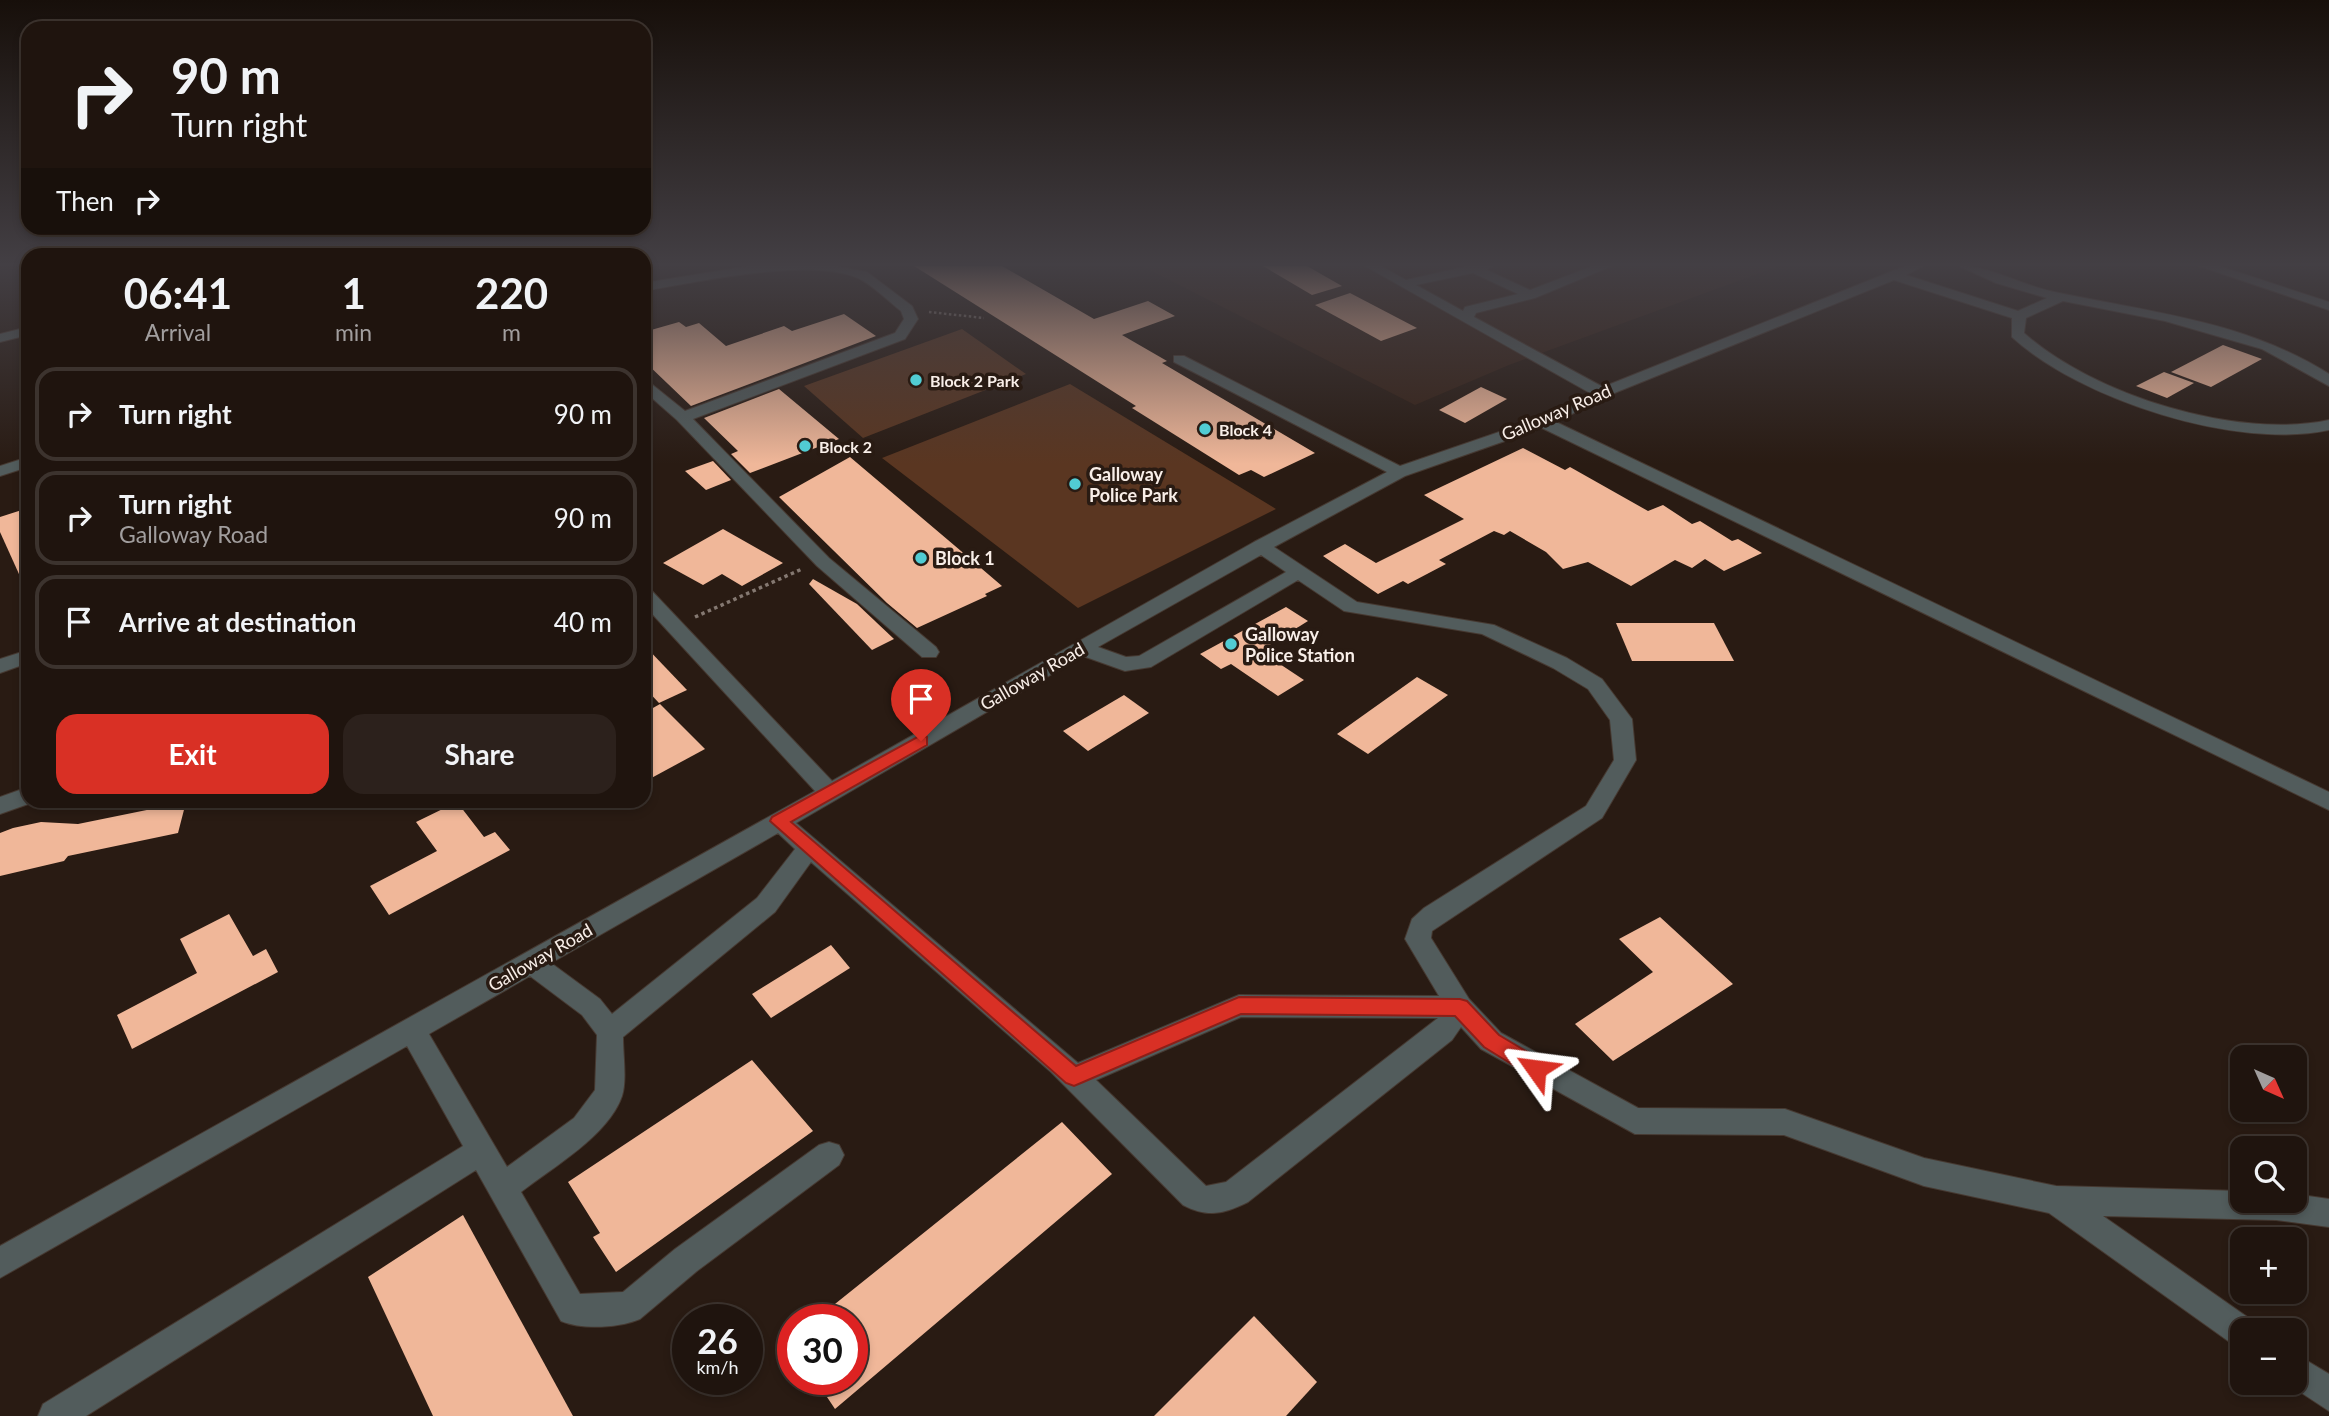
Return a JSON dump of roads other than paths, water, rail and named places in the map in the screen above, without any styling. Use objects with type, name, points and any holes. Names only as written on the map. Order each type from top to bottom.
[{"type":"street","points":[[683,417],[900,336],[904,332]]},
{"type":"street","points":[[1490,332],[1602,393]]},
{"type":"street","name":"Galloway Road","points":[[0,1263],[1260,546],[1399,472],[1543,422],[1602,393],[1752,332]]},
{"type":"street","points":[[2017,332],[2027,347],[2105,388],[2192,417],[2245,429],[2306,430],[2329,425]]},
{"type":"street","points":[[2223,332],[2282,355],[2329,381]]},
{"type":"street","points":[[0,338],[21,333]]},
{"type":"street","points":[[1179,359],[1399,472]]},
{"type":"street","points":[[651,389],[683,417],[823,562],[929,652]]},
{"type":"street","points":[[1543,422],[2329,802]]},
{"type":"street","points":[[0,471],[21,464]]},
{"type":"street","points":[[1260,546],[1351,607],[1487,629],[1595,684],[1621,719],[1625,760],[1594,812],[1433,915],[1421,926],[1419,939],[1460,1007],[1491,1041],[1635,1121],[1785,1122],[1842,1145],[1924,1172],[2056,1200],[2276,1206],[2329,1213]]},
{"type":"street","points":[[1081,648],[1125,664],[1144,662],[1299,572]]},
{"type":"street","points":[[651,601],[830,793]]},
{"type":"street","points":[[0,666],[21,658]]},
{"type":"street","points":[[0,806],[21,798]]},
{"type":"street","points":[[779,821],[1074,1077],[1202,1201],[1214,1202],[1237,1192],[1443,1032],[1460,1007]]},
{"type":"street","points":[[610,1032],[766,905],[809,848]]},
{"type":"street","points":[[504,1187],[584,1127],[609,1094],[610,1032],[591,1007],[530,962]]},
{"type":"street","points":[[1074,1077],[1239,1006],[1460,1007]]},
{"type":"street","points":[[412,1030],[572,1310],[629,1308],[686,1260],[829,1155]]},
{"type":"street","points":[[55,1416],[482,1150]]},
{"type":"street","points":[[2056,1200],[2230,1323]]},
{"type":"street","points":[[2307,1379],[2329,1395]]},
{"type":"place","name":"Block 2 Park","points":[[916,380]]},
{"type":"place","name":"Block 4","points":[[1205,429]]},
{"type":"place","name":"Block 2","points":[[805,446]]},
{"type":"place","name":"Galloway Police Park","points":[[1075,484]]},
{"type":"place","name":"Block 1","points":[[921,558]]},
{"type":"place","name":"Galloway Police Station","points":[[1231,644]]}]
